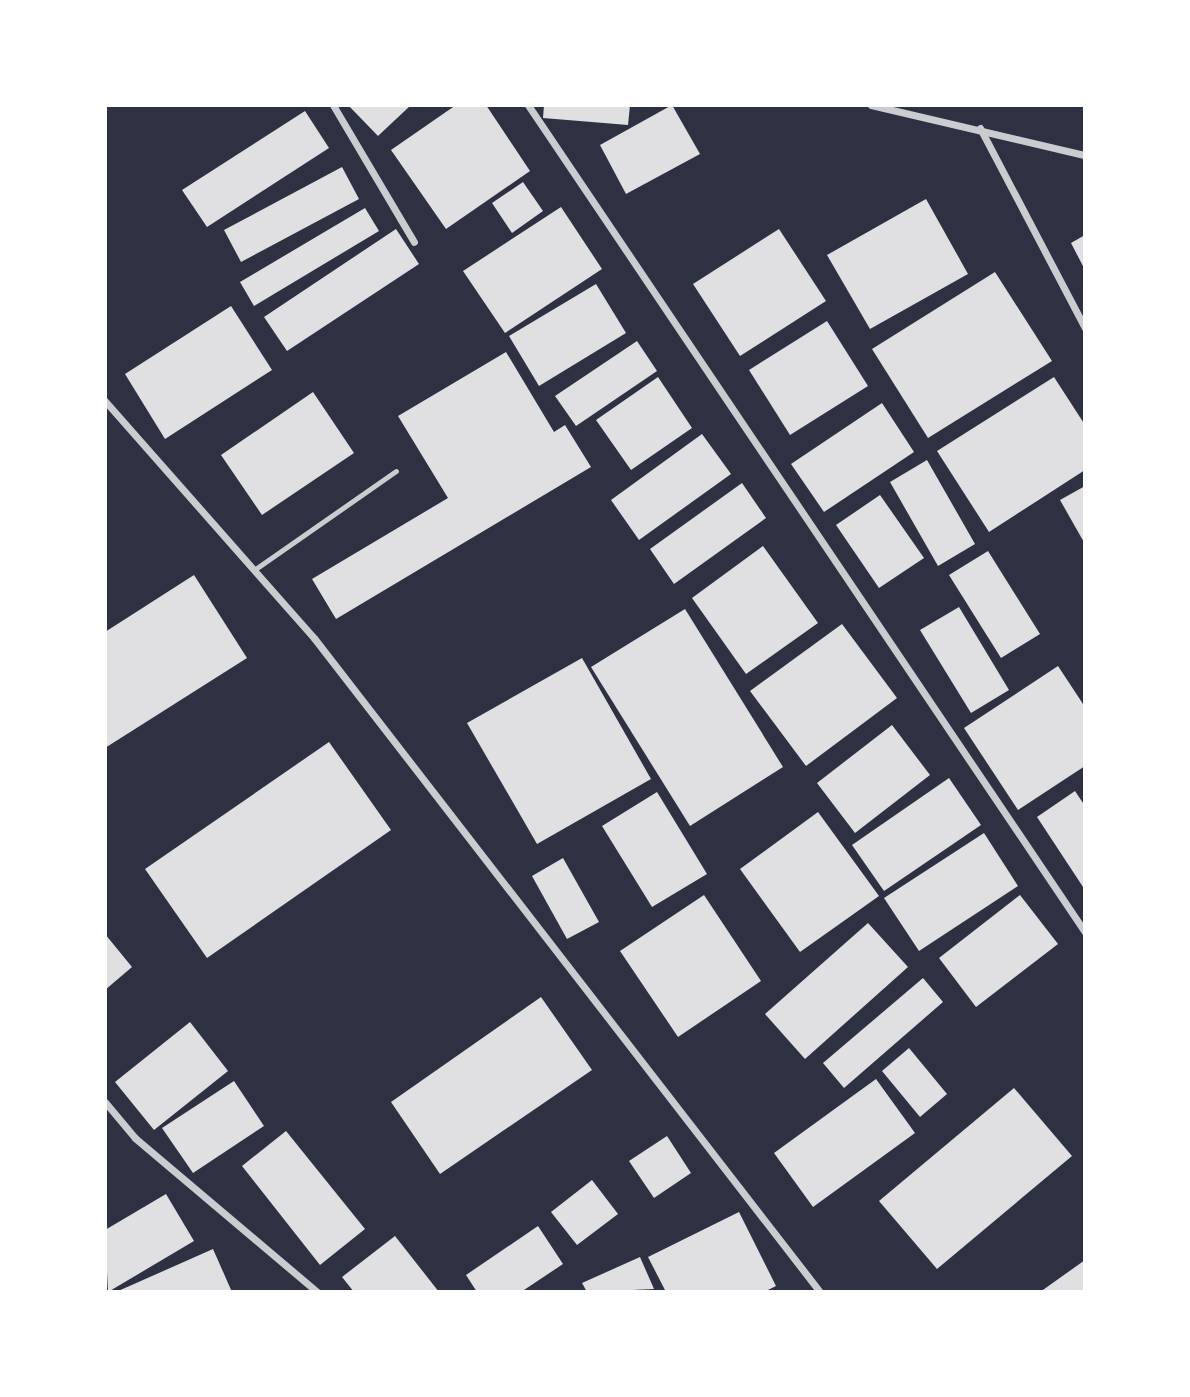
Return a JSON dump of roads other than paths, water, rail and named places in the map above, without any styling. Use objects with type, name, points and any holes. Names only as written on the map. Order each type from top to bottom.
[{"type":"street","points":[[333,105],[414,242]]},
{"type":"street","points":[[528,105],[1085,932]]},
{"type":"street","points":[[872,105],[980,128],[1085,155]]},
{"type":"street","points":[[980,128],[1085,327]]},
{"type":"street","points":[[105,401],[314,638],[820,1292]]},
{"type":"street","points":[[105,1102],[135,1138],[317,1292]]},
{"type":"lane","points":[[254,570],[396,471]]}]
